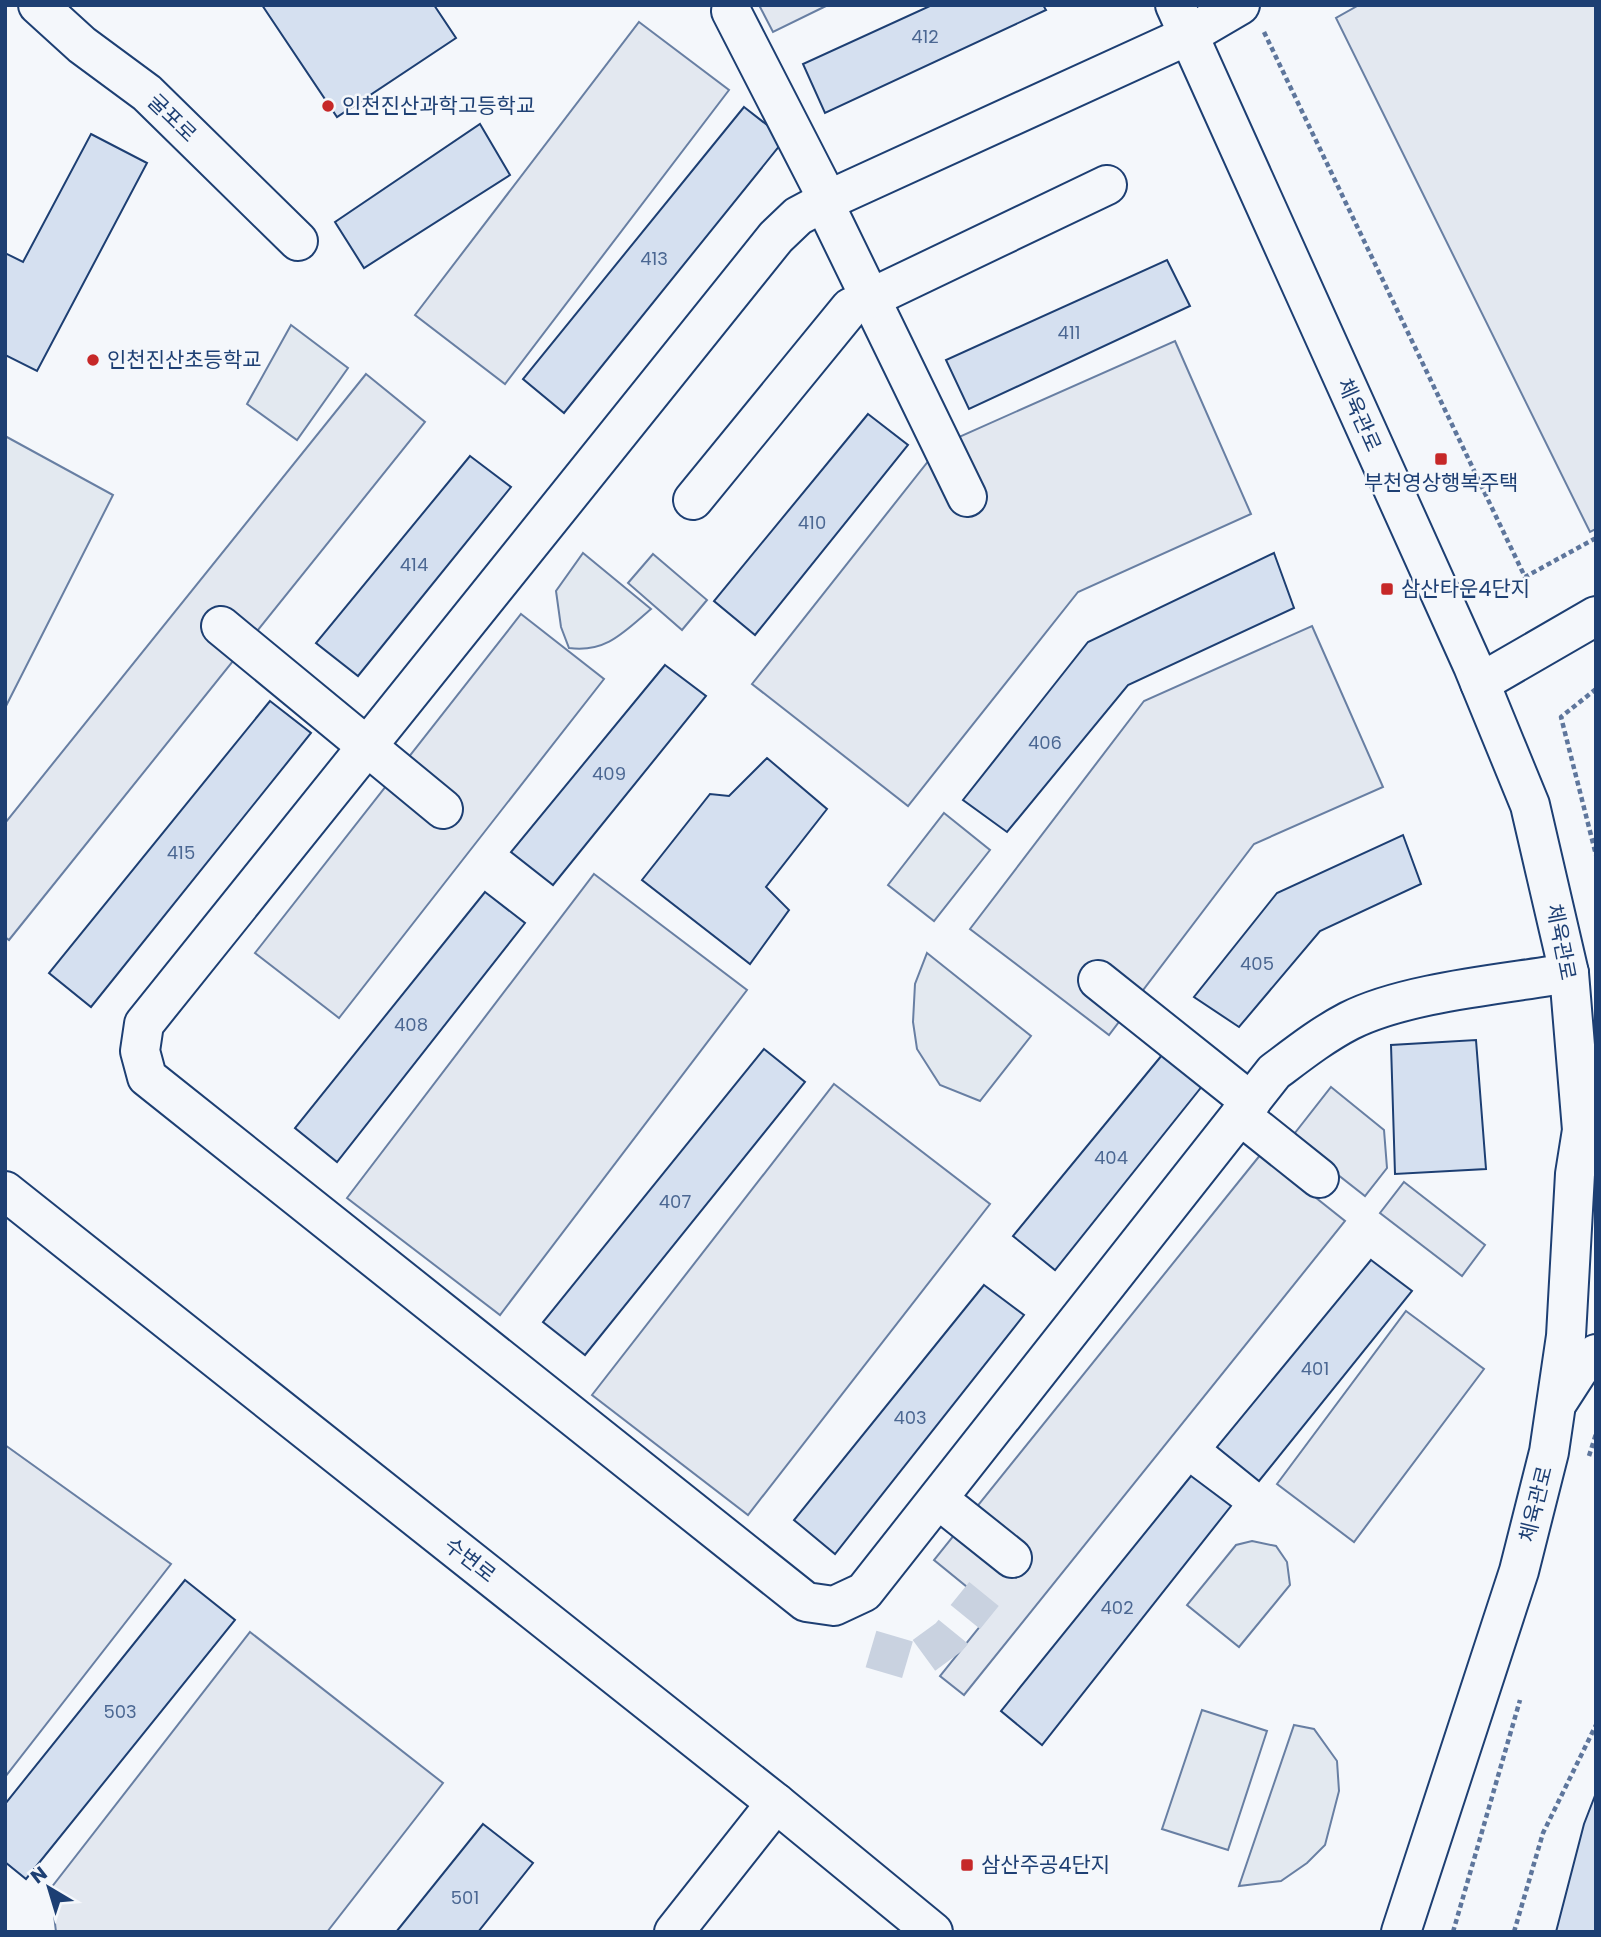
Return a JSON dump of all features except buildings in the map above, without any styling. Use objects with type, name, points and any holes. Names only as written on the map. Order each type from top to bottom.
[{"type":"street","name":"굴포로","points":[[38,5],[82,45],[147,93],[298,242]]},
{"type":"street","points":[[731,11],[826,201],[967,497]]},
{"type":"street","points":[[1252,18],[1181,21],[826,201],[798,216],[776,237],[144,1024],[140,1051],[147,1077],[806,1602],[834,1606],[864,1591],[1274,1072],[1311,1044],[1351,1020],[1402,1002],[1569,973]]},
{"type":"street","name":"체육관로","points":[[1181,21],[1480,683],[1530,804],[1569,973],[1586,1189],[1549,1452],[1519,1571],[1401,1932]]},
{"type":"street","points":[[692,500],[850,308],[1107,185]]},
{"type":"street","points":[[1480,683],[1596,617]]},
{"type":"street","points":[[221,626],[443,810]]},
{"type":"street","points":[[1098,980],[1246,1109],[1319,1178]]},
{"type":"street","name":"수변로","points":[[5,1191],[776,1803],[933,1932]]},
{"type":"street","points":[[1556,1405],[1579,1369],[1596,1354]]},
{"type":"street","points":[[937,1499],[1012,1558]]},
{"type":"street","points":[[674,1932],[776,1803]]},
{"type":"path","points":[[1252,18],[1525,577],[1596,538]]},
{"type":"path","points":[[1596,689],[1582,697],[1561,718],[1596,855]]},
{"type":"path","points":[[1514,1932],[1543,1832],[1596,1725]]},
{"type":"shaded area","points":[[759,5],[828,5],[773,32]]},
{"type":"shaded area","points":[[1359,5],[1596,5],[1596,529],[1590,532],[1336,18]]},
{"type":"shaded area","points":[[639,22],[729,90],[505,384],[415,315]]},
{"type":"shaded area","points":[[291,325],[348,368],[297,440],[247,404]]},
{"type":"shaded area","points":[[1175,341],[1251,514],[1078,592],[908,806],[752,684],[941,445]]},
{"type":"shaded area","points":[[366,374],[425,422],[9,940],[5,937],[5,823]]},
{"type":"shaded area","points":[[5,436],[113,495],[5,708]]},
{"type":"shaded area","points":[[583,553],[651,609],[623,633],[604,644],[582,649],[569,648],[561,627],[556,591]]},
{"type":"shaded area","points":[[653,554],[707,600],[682,630],[628,583]]},
{"type":"shaded area","points":[[521,614],[604,679],[339,1018],[255,953]]},
{"type":"shaded area","points":[[1312,626],[1383,787],[1254,844],[1109,1035],[970,929],[1144,701]]},
{"type":"shaded area","points":[[944,813],[990,850],[934,921],[888,885]]},
{"type":"shaded area","points":[[594,874],[747,990],[500,1315],[347,1198]]},
{"type":"shaded area","points":[[927,953],[1031,1036],[980,1101],[940,1085],[917,1049],[913,1022],[915,984]]},
{"type":"shaded area","points":[[834,1084],[990,1204],[748,1515],[592,1395]]},
{"type":"shaded area","points":[[1331,1087],[1384,1130],[1387,1168],[1365,1196],[1291,1138]]},
{"type":"shaded area","points":[[1261,1154],[1345,1221],[964,1695],[940,1676],[994,1609],[934,1560]]},
{"type":"shaded area","points":[[1404,1182],[1485,1245],[1462,1276],[1380,1213]]},
{"type":"shaded area","points":[[1406,1311],[1484,1369],[1354,1542],[1277,1484]]},
{"type":"shaded area","points":[[5,1445],[171,1564],[5,1777]]},
{"type":"shaded area","points":[[1252,1541],[1276,1546],[1287,1562],[1290,1585],[1239,1647],[1187,1605],[1236,1545]]},
{"type":"shaded area","points":[[250,1632],[443,1783],[327,1932],[56,1932],[51,1888]]},
{"type":"shaded area","points":[[1202,1710],[1267,1731],[1228,1850],[1162,1829]]},
{"type":"shaded area","points":[[1294,1725],[1314,1729],[1337,1761],[1339,1791],[1325,1845],[1307,1863],[1281,1881],[1239,1886]]},
{"type":"tunnel","points":[[871,1649],[915,1662],[949,1637],[984,1594]]},
{"type":"place","name":"인천진산과학고등학교","points":[[328,106]]},
{"type":"place","name":"인천진산초등학교","points":[[93,360]]},
{"type":"place","name":"부천영상행복주택","points":[[1441,459]]},
{"type":"place","name":"삼산타운4단지","points":[[1387,589]]},
{"type":"place","name":"삼산주공4단지","points":[[967,1865]]}]
